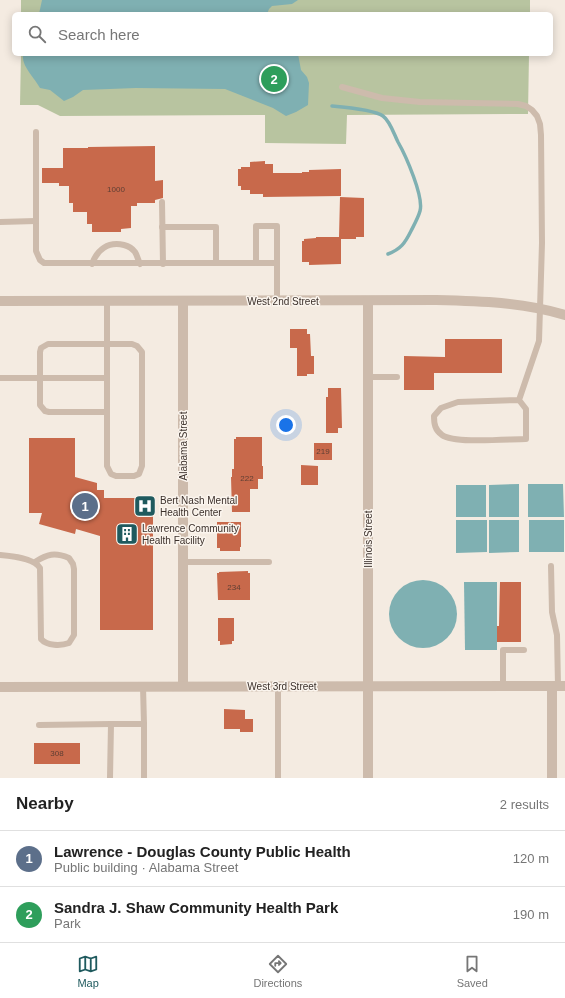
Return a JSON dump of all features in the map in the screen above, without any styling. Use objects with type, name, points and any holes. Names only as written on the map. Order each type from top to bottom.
[{"type":"street","name":"West 2nd Street","points":[[0,301],[482,301],[517,304],[540,308],[565,315]]},
{"type":"street","name":"Alabama Street","points":[[182,301],[183,686]]},
{"type":"street","name":"Illinois Street","points":[[368,301],[368,778]]},
{"type":"street","name":"West 3rd Street","points":[[0,687],[558,686]]},
{"type":"street","points":[[552,778],[558,686]]},
{"type":"lane","points":[[342,87],[382,98],[420,102],[518,104],[526,106],[537,116],[541,135],[542,243],[538,341],[519,400]]},
{"type":"lane","points":[[36,132],[36,251],[40,260],[44,263],[277,263]]},
{"type":"lane","points":[[162,202],[162,264]]},
{"type":"lane","points":[[0,222],[36,221]]},
{"type":"lane","points":[[256,263],[256,226],[277,226],[277,301]]},
{"type":"lane","points":[[162,227],[216,227],[216,263]]},
{"type":"lane","points":[[92,264],[98,252],[108,245],[114,244],[131,248],[135,252],[140,264]]},
{"type":"lane","points":[[107,301],[107,344],[107,378],[107,412],[107,466],[111,474],[116,476],[134,476],[139,474],[142,466],[142,352],[137,346],[132,344],[107,344],[48,344],[41,348],[40,405],[45,411],[107,412]]},
{"type":"lane","points":[[368,377],[397,377]]},
{"type":"lane","points":[[0,378],[107,378]]},
{"type":"lane","points":[[519,400],[526,409],[526,439],[456,440],[442,436],[434,426],[434,416],[441,408],[458,402],[519,400]]},
{"type":"lane","points":[[0,555],[13,556],[35,562],[40,568],[41,639],[48,644],[69,643],[74,635],[73,564],[68,558],[50,554],[35,562]]},
{"type":"lane","points":[[183,562],[269,562]]},
{"type":"lane","points":[[551,566],[552,612],[557,635],[558,686]]},
{"type":"lane","points":[[503,686],[503,650],[524,650]]},
{"type":"lane","points":[[143,686],[144,778]]},
{"type":"lane","points":[[278,686],[278,778]]},
{"type":"lane","points":[[110,778],[111,724]]},
{"type":"lane","points":[[39,725],[144,724]]},
{"type":"green space","points":[[21,0],[530,0],[530,12],[21,12]]},
{"type":"green space","points":[[21,56],[529,56],[528,114],[347,115],[346,144],[265,143],[265,115],[60,116],[38,105],[20,105]]},
{"type":"water","points":[[42,0],[298,0],[292,4],[272,6],[268,12],[39,12]]},
{"type":"water","points":[[23,56],[298,56],[301,70],[307,77],[309,83],[308,105],[286,116],[273,108],[225,89],[136,88],[83,90],[64,101],[50,90],[40,88],[26,67]]},
{"type":"water","points":[[519,484],[519,517],[489,517],[489,485]]},
{"type":"water","points":[[528,484],[563,484],[564,517],[528,517]]},
{"type":"water","points":[[456,485],[486,485],[486,517],[456,517]]},
{"type":"water","points":[[456,520],[487,520],[487,552],[456,553]]},
{"type":"water","points":[[489,520],[519,520],[519,552],[489,553]]},
{"type":"water","points":[[529,520],[564,520],[564,552],[529,552]]},
{"type":"water","points":[[423,580],[436,583],[447,590],[454,601],[457,614],[454,627],[447,638],[436,645],[423,648],[410,645],[399,638],[392,627],[389,614],[392,601],[399,590],[410,583]]},
{"type":"water","points":[[464,582],[497,582],[497,650],[465,650]]},
{"type":"building","points":[[155,146],[155,181],[163,180],[163,198],[155,200],[155,203],[137,203],[137,206],[131,206],[131,228],[121,229],[121,232],[92,232],[92,224],[87,224],[87,212],[73,212],[73,203],[69,203],[69,186],[59,186],[59,183],[42,183],[42,168],[63,168],[63,148]]},
{"type":"building","points":[[265,161],[265,164],[273,164],[273,173],[302,173],[309,172],[309,170],[341,169],[341,196],[263,197],[263,194],[250,194],[250,190],[241,190],[241,186],[238,186],[238,169],[241,169],[241,167],[250,167],[250,162]]},
{"type":"building","points":[[340,197],[364,198],[364,237],[356,237],[356,239],[341,239],[341,264],[309,265],[309,262],[302,262],[302,241],[304,241],[304,239],[316,237],[339,237]]},
{"type":"building","points":[[290,329],[307,329],[307,334],[310,334],[311,356],[314,356],[314,374],[297,376],[297,348],[290,348]]},
{"type":"building","points":[[445,339],[502,339],[502,373],[434,373],[434,390],[404,390],[404,356],[445,357]]},
{"type":"building","points":[[328,388],[341,388],[342,428],[338,428],[338,433],[326,433],[326,397],[328,397]]},
{"type":"building","points":[[236,437],[262,437],[263,479],[258,479],[258,489],[250,489],[250,512],[232,512],[231,477],[232,469],[234,469],[234,439],[236,439]]},
{"type":"building","name":"Lawrence Community Health Facility","points":[[29,438],[75,438],[75,477],[97,483],[97,490],[104,490],[104,498],[153,498],[153,630],[100,630],[100,536],[76,529],[75,534],[39,524],[42,513],[29,513]]},
{"type":"building","points":[[314,443],[332,443],[332,460],[314,460]]},
{"type":"building","points":[[301,465],[318,466],[318,485],[301,485]]},
{"type":"building","points":[[217,522],[241,522],[240,551],[220,551],[220,548],[217,548]]},
{"type":"building","points":[[248,571],[248,573],[250,573],[250,600],[218,600],[217,573]]},
{"type":"building","points":[[500,582],[521,582],[521,642],[497,642]]},
{"type":"building","points":[[218,618],[234,618],[234,641],[232,641],[232,644],[220,645],[220,641],[218,641]]},
{"type":"building","points":[[224,709],[245,710],[245,719],[253,719],[253,732],[240,732],[240,729],[224,729]]},
{"type":"building","points":[[34,743],[80,743],[80,764],[34,764]]},
{"type":"waterway","points":[[332,106],[366,110],[383,116],[392,128],[414,176],[421,205],[420,211],[405,242],[399,248],[388,254]]},
{"type":"place","name":"Sandra J. Shaw Community Health Park","points":[[274,79]]},
{"type":"place","name":"Lawrence - Douglas County Public Health","points":[[85,506]]},
{"type":"place","name":"Bert Nash Mental Health Center","points":[[145,506]]},
{"type":"place","name":"Lawrence Community Health Facility","points":[[127,534]]}]
